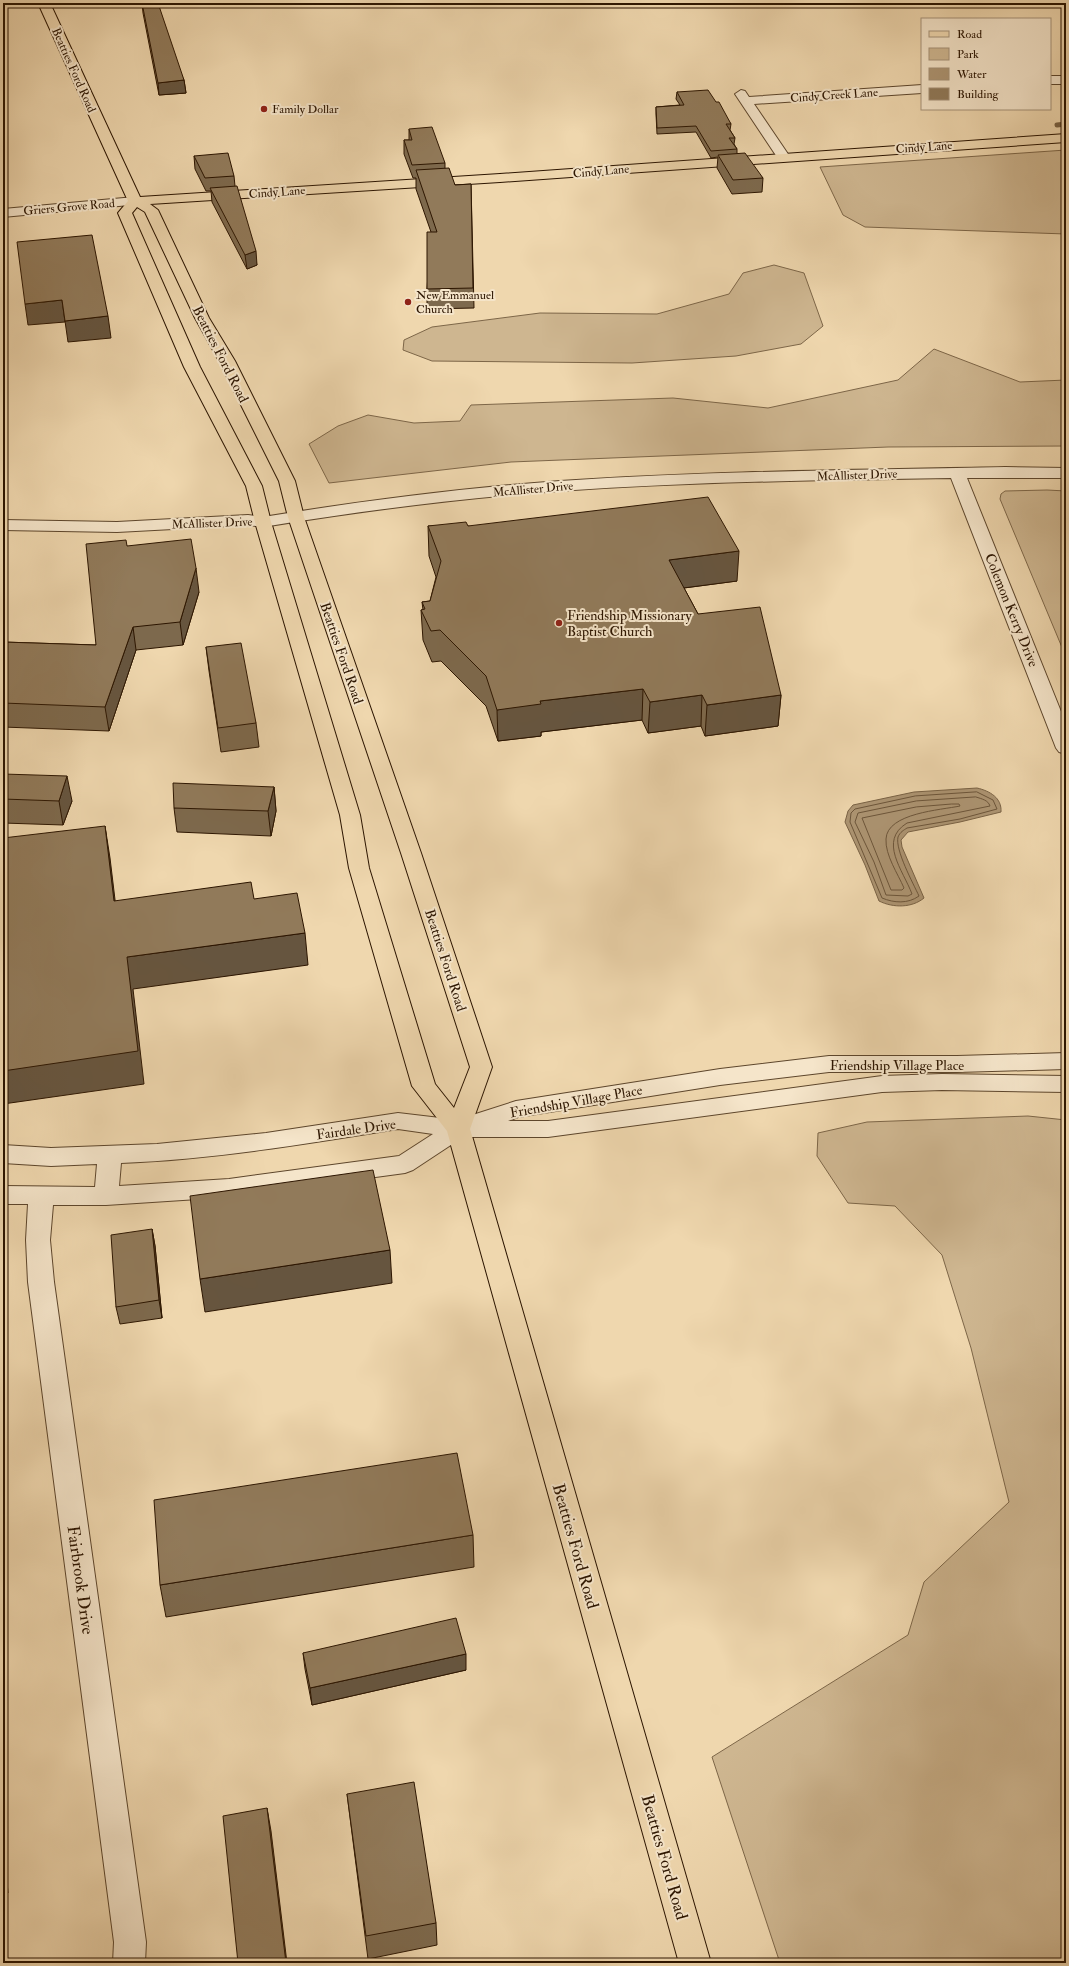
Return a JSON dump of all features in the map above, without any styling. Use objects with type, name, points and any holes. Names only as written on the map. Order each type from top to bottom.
[{"type":"main road","name":"Beatties Ford Road","points":[[44,3],[135,201],[151,210],[202,318],[227,361],[248,406],[287,481],[296,517],[396,812],[412,853],[481,1067],[458,1128]]},
{"type":"main road","name":"Cindy Lane","points":[[135,201],[500,178],[1066,138]]},
{"type":"main road","name":"Beatties Ford Road","points":[[135,201],[125,213],[192,367],[254,486],[263,522],[350,815],[360,868],[424,1086],[458,1128],[695,1963]]},
{"type":"street","points":[[1051,80],[1066,80]]},
{"type":"street","name":"Cindy Creek Lane","points":[[784,157],[744,98],[921,89]]},
{"type":"street","name":"Griers Grove Road","points":[[3,213],[135,201]]},
{"type":"street","name":"McAllister Drive","points":[[3,525],[110,527],[248,520],[263,522],[362,506],[559,486],[629,482],[957,473],[1066,473]]},
{"type":"street","name":"Colemon Kerry Drive","points":[[957,473],[1066,748]]},
{"type":"street","name":"Friendship Village Place","points":[[458,1128],[516,1109],[720,1077],[820,1066],[1066,1061]]},
{"type":"street","name":"Friendship Village Place","points":[[458,1128],[548,1129],[828,1090],[882,1084],[942,1082],[1066,1084]]},
{"type":"street","name":"Fairdale Drive","points":[[3,1154],[51,1157],[157,1154],[266,1142],[398,1121],[458,1128]]},
{"type":"street","points":[[3,1196],[106,1196],[229,1188],[405,1164],[458,1128]]},
{"type":"street","points":[[106,1196],[110,1155]]},
{"type":"street","name":"Fairbrook Drive","points":[[41,1197],[38,1240],[41,1282],[130,1942],[129,1963]]},
{"type":"green space","points":[[1066,150],[1066,234],[865,227],[843,215],[820,167]]},
{"type":"green space","points":[[774,265],[804,273],[823,326],[801,344],[736,356],[632,363],[432,361],[403,350],[404,340],[432,327],[540,313],[657,314],[729,294],[743,273]]},
{"type":"green space","points":[[934,349],[1020,382],[1066,380],[1066,446],[888,447],[511,462],[329,483],[309,444],[338,426],[368,415],[414,423],[460,421],[471,405],[673,398],[768,408],[898,380]]},
{"type":"green space","points":[[1005,491],[1066,491],[1066,657],[1000,499],[1001,494]]},
{"type":"green space","points":[[1028,1116],[1066,1120],[1066,1963],[780,1963],[712,1757],[908,1635],[924,1582],[1009,1502],[971,1348],[942,1255],[895,1206],[848,1203],[817,1156],[818,1133],[867,1122]]},
{"type":"water","points":[[977,788],[991,793],[997,799],[1000,803],[1001,812],[908,832],[901,840],[902,847],[924,898],[914,904],[902,906],[890,905],[879,901],[865,865],[845,822],[848,811],[853,805],[914,792]]},
{"type":"building","points":[[142,3],[158,3],[184,80],[158,83]]},
{"type":"building","points":[[708,90],[716,102],[719,102],[731,124],[726,124],[735,138],[729,138],[737,149],[711,151],[696,126],[657,128],[656,107],[684,105],[677,92]]},
{"type":"building","points":[[432,127],[445,163],[412,165],[404,140],[412,140],[409,129]]},
{"type":"building","points":[[228,153],[234,176],[205,178],[194,156]]},
{"type":"building","points":[[745,153],[763,178],[733,180],[718,155]]},
{"type":"building","points":[[449,168],[455,185],[471,184],[473,288],[427,289],[427,232],[437,232],[416,170]]},
{"type":"building","points":[[237,186],[256,251],[245,255],[210,188]]},
{"type":"building","points":[[92,235],[108,316],[65,321],[62,300],[25,304],[17,242]]},
{"type":"building","name":"Friendship Missionary Baptist Church","points":[[708,497],[739,551],[669,560],[698,614],[760,607],[781,695],[707,705],[702,695],[650,702],[643,689],[540,701],[541,704],[497,710],[486,676],[440,630],[431,631],[421,610],[425,609],[422,602],[430,601],[441,561],[428,526],[466,522],[468,526]]},
{"type":"building","points":[[191,539],[196,568],[180,622],[133,627],[105,707],[3,703],[3,642],[96,645],[86,544],[126,540],[127,546]]},
{"type":"building","points":[[241,643],[256,723],[218,728],[206,647]]},
{"type":"building","points":[[3,774],[67,776],[59,801],[3,799]]},
{"type":"building","points":[[173,783],[274,787],[268,811],[174,808]]},
{"type":"building","points":[[105,826],[114,901],[251,882],[254,899],[297,893],[305,933],[127,957],[138,1051],[3,1071],[3,838]]},
{"type":"building","points":[[373,1170],[390,1250],[200,1279],[190,1196]]},
{"type":"building","points":[[152,1229],[159,1300],[116,1307],[111,1235]]},
{"type":"building","points":[[457,1453],[473,1535],[160,1585],[154,1500]]},
{"type":"building","points":[[456,1618],[466,1654],[310,1688],[303,1653]]},
{"type":"building","points":[[414,1782],[436,1923],[366,1936],[347,1794]]},
{"type":"building","points":[[267,1808],[286,1963],[238,1963],[223,1816]]},
{"type":"waterway","points":[[1057,125],[1066,124]]},
{"type":"place","name":"Family Dollar","points":[[264,109]]},
{"type":"place","name":"New Emmanuel Church","points":[[408,302]]},
{"type":"place","name":"Friendship Missionary Baptist Church","points":[[559,623]]}]
